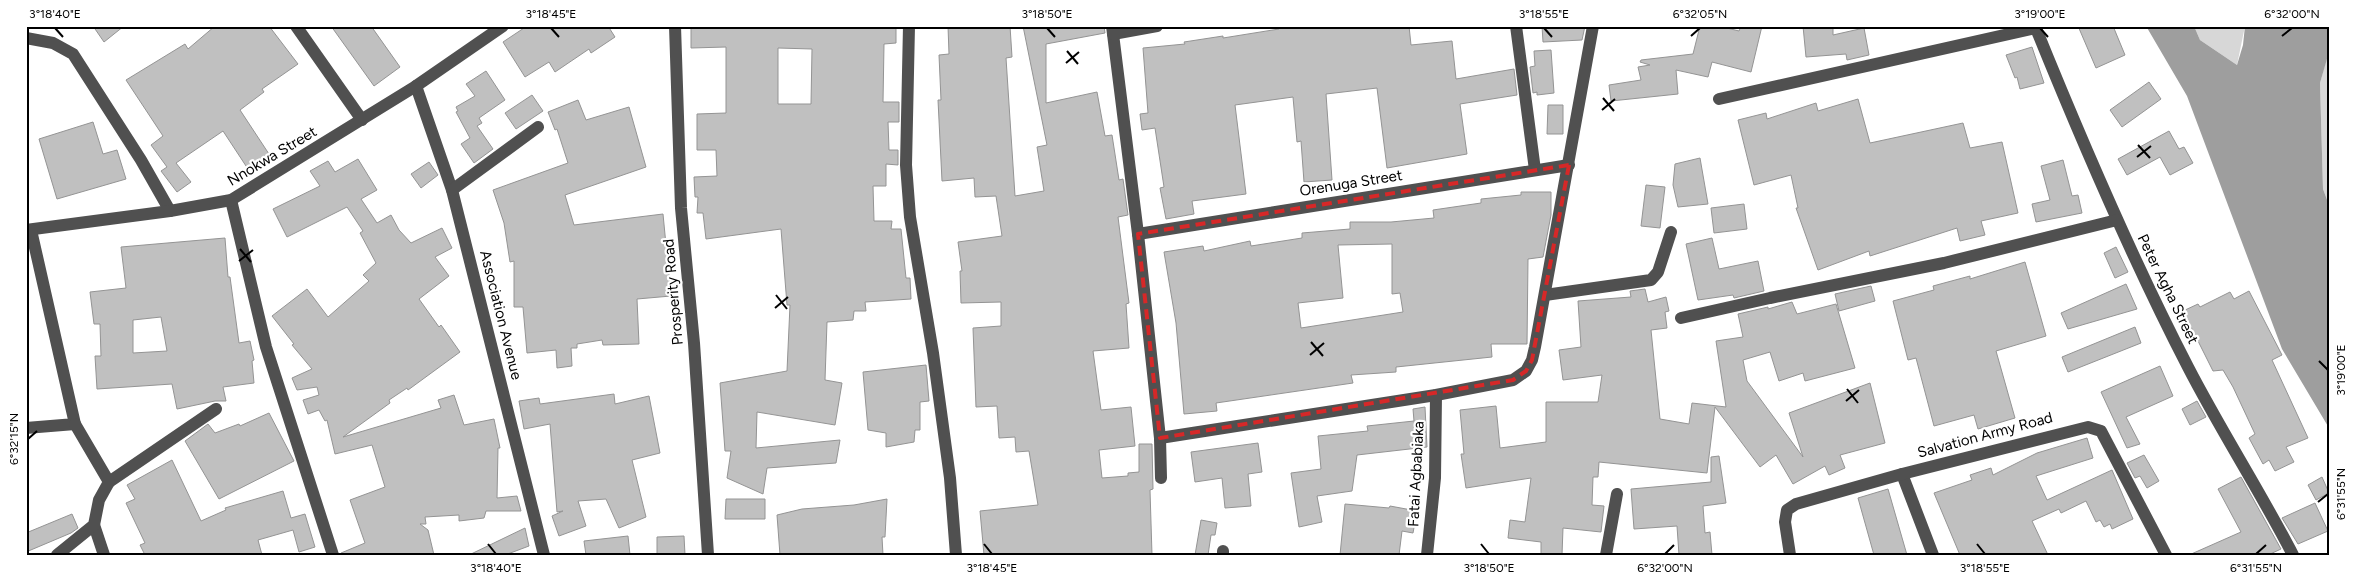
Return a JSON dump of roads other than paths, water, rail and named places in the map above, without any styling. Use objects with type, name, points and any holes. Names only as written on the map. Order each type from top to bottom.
[{"type":"street","points":[[296,26],[362,120]]},
{"type":"street","name":"Nnokwa Street","points":[[29,230],[170,211],[232,200],[416,86],[503,26]]},
{"type":"street","name":"Prosperity Road","points":[[675,26],[681,208],[694,343],[708,555]]},
{"type":"street","points":[[909,26],[906,165],[910,218],[934,353],[950,478],[956,555]]},
{"type":"street","points":[[1157,26],[1113,30],[1160,438],[1161,478]]},
{"type":"street","points":[[1516,26],[1535,170]]},
{"type":"street","points":[[1160,438],[1436,395],[1513,380],[1526,371],[1532,360],[1545,295],[1593,26]]},
{"type":"street","points":[[1719,99],[2036,27]]},
{"type":"street","name":"Peter Agha Street","points":[[2036,27],[2117,220],[2188,368],[2264,500],[2293,555]]},
{"type":"street","points":[[26,38],[53,43],[73,54],[141,160],[170,211]]},
{"type":"street","name":"Association Avenue","points":[[416,86],[452,190],[544,555]]},
{"type":"street","points":[[452,190],[538,127]]},
{"type":"street","name":"Orenuga Street","points":[[1138,234],[1569,165]]},
{"type":"street","points":[[232,200],[266,348],[333,555]]},
{"type":"street","points":[[1682,318],[1944,263],[2117,220]]},
{"type":"street","points":[[29,230],[75,424],[109,482]]},
{"type":"street","points":[[1545,295],[1651,280],[1658,272],[1671,232]]},
{"type":"street","name":"Fatai Agbabiaka","points":[[1427,555],[1435,478],[1436,395]]},
{"type":"street","points":[[104,555],[94,525],[99,500],[109,482],[216,409]]},
{"type":"street","points":[[26,428],[75,424]]},
{"type":"street","name":"Salvation Army Road","points":[[1790,555],[1785,522],[1788,510],[1796,504],[1902,474],[2088,426],[2101,431],[2166,555]]},
{"type":"street","points":[[1902,474],[1933,555]]},
{"type":"street","points":[[1606,555],[1617,494]]},
{"type":"street","points":[[57,555],[94,525]]}]
